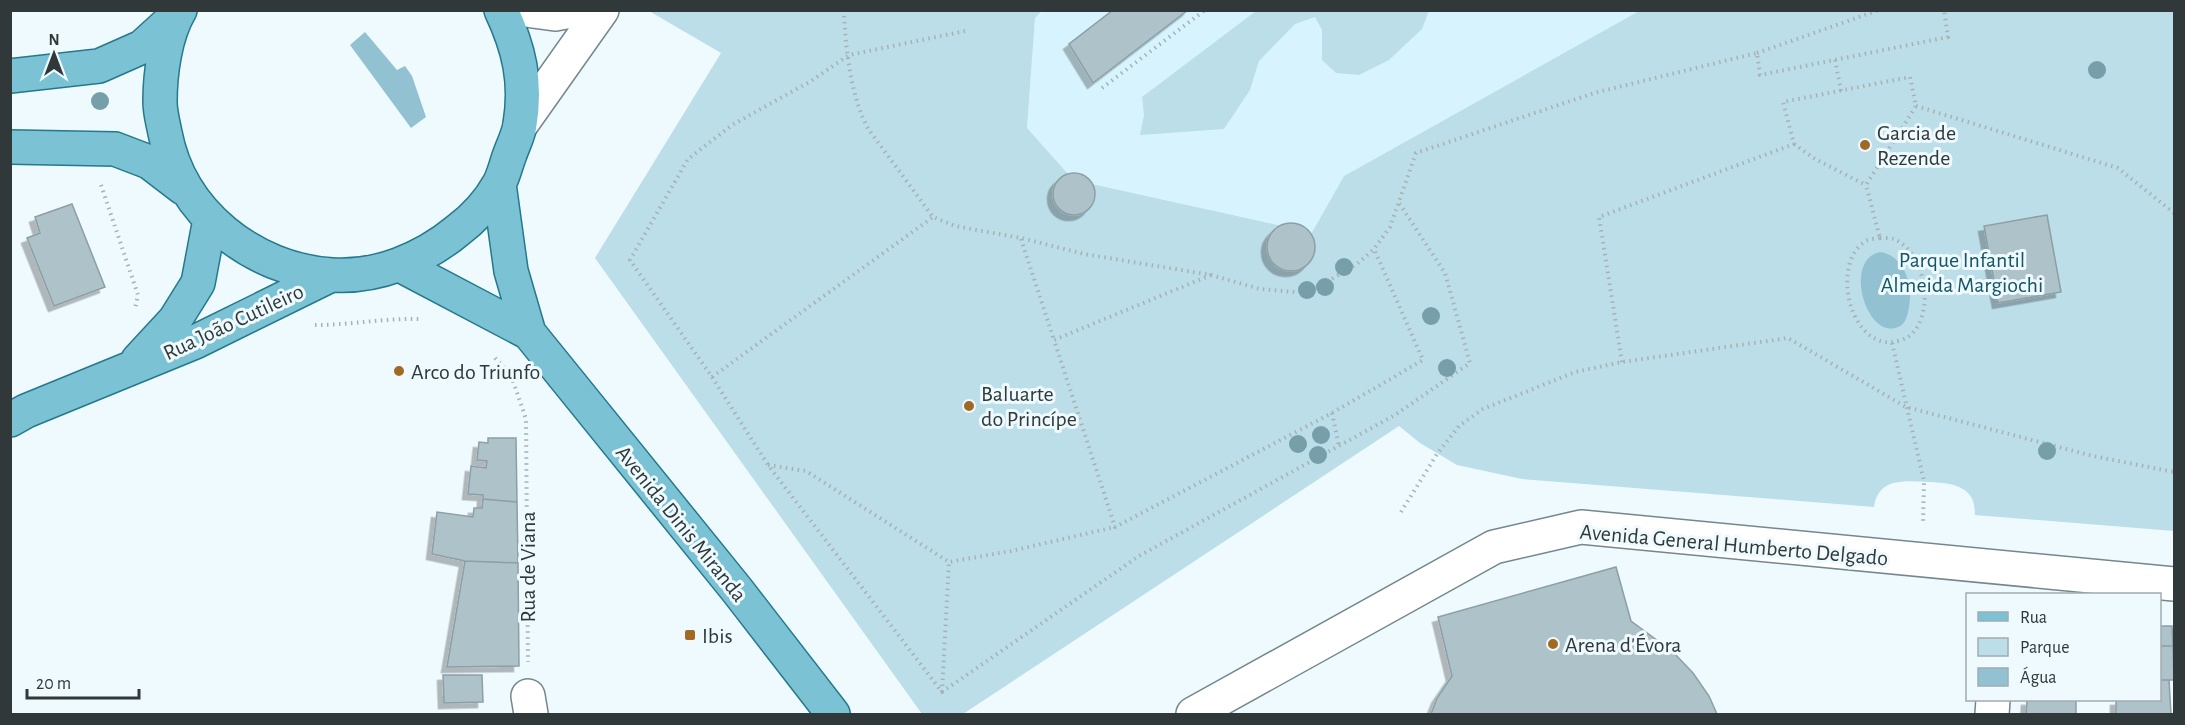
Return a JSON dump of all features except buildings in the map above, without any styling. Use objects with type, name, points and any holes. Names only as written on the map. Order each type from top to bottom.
[{"type":"main road","points":[[179,12],[163,57],[160,104],[168,149],[188,191],[210,219],[243,248],[284,266],[331,275],[356,274],[400,265],[439,246],[473,219],[499,184],[520,126],[522,81],[514,38],[501,10]]},
{"type":"main road","points":[[10,76],[99,66],[142,47],[179,12]]},
{"type":"main road","points":[[10,147],[115,149],[149,162],[188,191]]},
{"type":"main road","name":"Avenida Dinis Miranda","points":[[499,184],[511,271],[529,333],[737,590],[833,714]]},
{"type":"main road","name":"Rua João Cutileiro","points":[[134,365],[175,320],[198,283],[210,219]]},
{"type":"main road","name":"Avenida Dinis Miranda","points":[[400,265],[529,333]]},
{"type":"main road","name":"Rua João Cutileiro","points":[[10,420],[134,365],[195,342],[331,275]]},
{"type":"street","points":[[525,10],[555,14],[576,10]]},
{"type":"street","points":[[520,126],[602,10]]},
{"type":"street","name":"Avenida General Humberto Delgado","points":[[1193,714],[1494,547],[1581,527],[1922,561],[1995,582],[2175,584]]},
{"type":"path","points":[[844,10],[849,55],[861,116],[933,217],[955,226],[1021,238],[1084,254],[1211,274],[1260,289],[1296,292],[1320,286],[1357,264],[1374,249],[1390,227],[1416,153],[1594,93],[1757,53],[1879,10]]},
{"type":"path","points":[[1102,88],[1205,10]]},
{"type":"path","points":[[1757,53],[1760,75],[1948,37],[1944,10]]},
{"type":"path","points":[[942,692],[768,465],[712,377],[630,260],[688,159],[732,125],[811,81],[849,55],[965,31]]},
{"type":"path","points":[[1835,60],[1840,91]]},
{"type":"path","points":[[1866,185],[1815,159],[1794,144],[1783,102],[1910,77],[1916,106],[1866,185],[1880,237]]},
{"type":"path","points":[[1916,106],[2118,168],[2175,213]]},
{"type":"path","points":[[1622,362],[1599,218],[1794,144]]},
{"type":"path","points":[[98,177],[138,295],[133,314]]},
{"type":"path","points":[[942,692],[1139,556],[1395,415],[1470,363],[1445,273],[1399,203]]},
{"type":"path","points":[[712,377],[933,217]]},
{"type":"path","points":[[1880,237],[1894,239],[1906,249],[1916,261],[1923,287],[1923,313],[1918,327],[1907,339],[1892,343],[1878,340],[1866,332],[1857,321],[1850,305],[1847,287],[1847,271],[1851,254],[1864,241],[1880,237]]},
{"type":"path","points":[[1021,238],[1115,527]]},
{"type":"path","points":[[768,465],[806,471],[949,562],[1011,551],[1115,527],[1332,413],[1423,360],[1374,249]]},
{"type":"path","points":[[1054,340],[1211,274]]},
{"type":"path","points":[[306,325],[350,325],[392,318],[428,319]]},
{"type":"path","points":[[1401,512],[1437,454],[1459,426],[1483,409],[1575,372],[1622,362],[1788,339],[1906,407],[2093,456],[2175,472]]},
{"type":"path","points":[[1892,343],[1924,482],[1922,561]]},
{"type":"path","name":"Rua de Viana","points":[[489,352],[511,375],[526,419],[530,705]]},
{"type":"path","points":[[1332,413],[1339,446]]},
{"type":"path","points":[[942,692],[949,562]]},
{"type":"shaded area","points":[[1045,11],[1639,11],[1344,176],[1311,234],[1314,241],[1313,258],[1308,264],[1294,271],[1287,271],[1274,264],[1267,252],[1270,237],[1281,226],[1092,184],[1095,197],[1093,204],[1083,213],[1077,216],[1069,215],[1057,208],[1052,194],[1054,187],[1057,181],[1067,174],[1027,128],[1035,17]]},
{"type":"green space","name":"Parque Infantil Almeida Margiochi","points":[[649,11],[1042,11],[1035,18],[1027,128],[1068,174],[1060,179],[1052,191],[1055,204],[1068,214],[1077,216],[1086,211],[1092,203],[1094,194],[1092,184],[1282,226],[1271,235],[1267,245],[1269,255],[1282,269],[1291,271],[1301,269],[1312,258],[1314,248],[1311,234],[1344,176],[1639,11],[2174,11],[2174,531],[1975,515],[1972,499],[1965,490],[1940,483],[1911,481],[1894,483],[1881,490],[1874,507],[1522,479],[1457,465],[1420,443],[1399,426],[963,714],[922,714],[595,258],[721,53]]},
{"type":"green space","points":[[1256,11],[1429,11],[1422,29],[1389,60],[1359,75],[1336,73],[1322,60],[1322,30],[1315,17],[1295,24],[1259,61],[1250,90],[1224,129],[1140,135],[1144,115],[1142,97]]},
{"type":"water","points":[[365,32],[397,70],[405,66],[412,76],[426,117],[411,128],[350,45]]},
{"type":"water","points":[[1880,252],[1897,260],[1909,284],[1908,314],[1904,323],[1898,327],[1887,328],[1877,322],[1869,312],[1863,298],[1862,269],[1869,258]]},
{"type":"place","name":"Garcia de Rezende","points":[[1865,145]]},
{"type":"place","name":"Arco do Triunfo","points":[[399,371]]},
{"type":"place","name":"Baluarte do Princípe","points":[[969,406]]},
{"type":"place","name":"Ibis","points":[[690,635]]},
{"type":"place","name":"Arena d'Évora","points":[[1553,644]]}]
